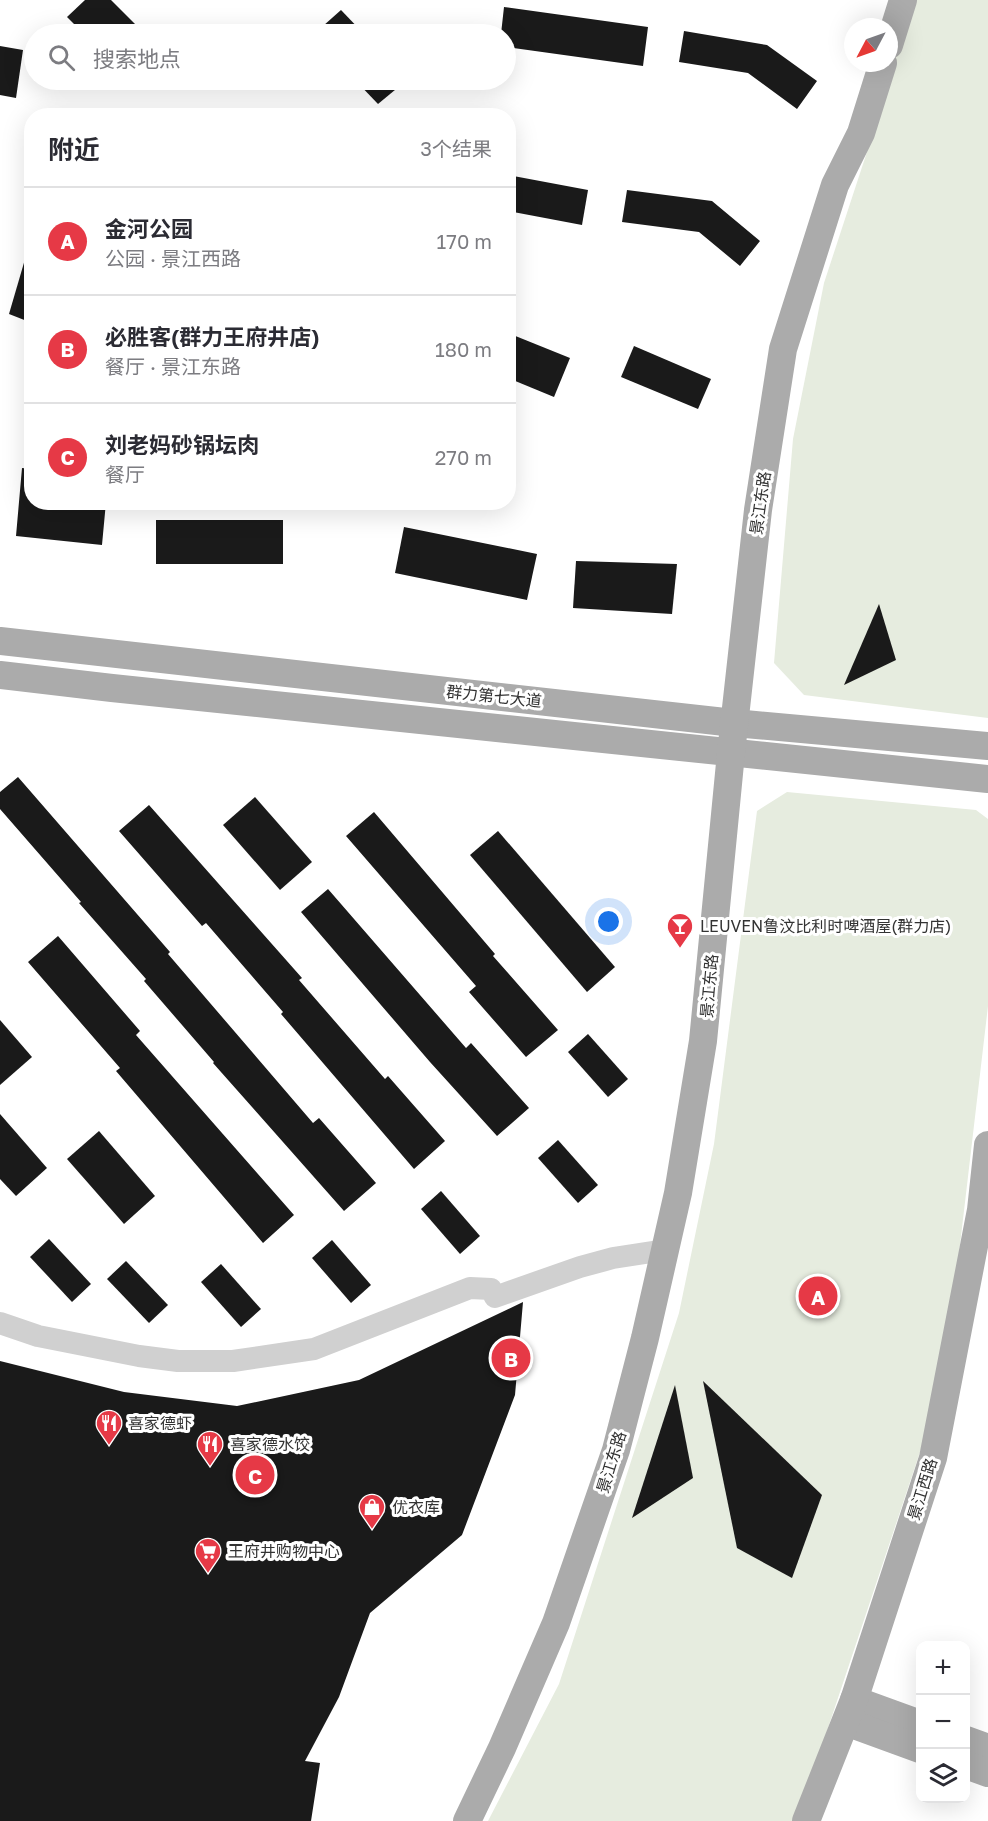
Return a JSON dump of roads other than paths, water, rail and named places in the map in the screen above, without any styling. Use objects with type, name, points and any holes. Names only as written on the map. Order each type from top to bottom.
[{"type":"main road","points":[[897,18],[903,0]]},
{"type":"main road","name":"景江东路","points":[[466,1821],[502,1748],[556,1623],[616,1450],[645,1338],[688,1139],[703,1041],[734,723],[758,510],[783,349],[835,184],[861,133],[880,72]]},
{"type":"main road","name":"群力第七大道","points":[[0,641],[734,723],[988,746]]},
{"type":"main road","name":"群力第七大道","points":[[0,675],[988,779]]},
{"type":"main road","name":"景江西路","points":[[806,1821],[850,1711],[933,1458],[981,1210],[988,1145]]},
{"type":"main road","points":[[850,1711],[916,1723]]},
{"type":"main road","points":[[850,1711],[916,1746]]},
{"type":"main road","points":[[970,1741],[988,1748]]},
{"type":"main road","points":[[970,1766],[988,1773]]},
{"type":"street","points":[[0,1323],[38,1335],[139,1356],[178,1361],[233,1361],[314,1349],[470,1288],[491,1289],[495,1298],[579,1266],[665,1250]]},
{"type":"place","name":"LEUVEN鲁汶比利时啤酒屋(群力店)","points":[[680,949]]},
{"type":"place","name":"金河公园","points":[[818,1296]]},
{"type":"place","name":"必胜客(群力王府井店)","points":[[511,1358]]},
{"type":"place","name":"喜家德虾","points":[[109,1446]]},
{"type":"place","name":"喜家德水饺","points":[[210,1467]]},
{"type":"place","name":"刘老妈砂锅坛肉","points":[[255,1475]]},
{"type":"place","name":"优衣库","points":[[372,1530]]},
{"type":"place","name":"王府井购物中心","points":[[208,1574]]}]
